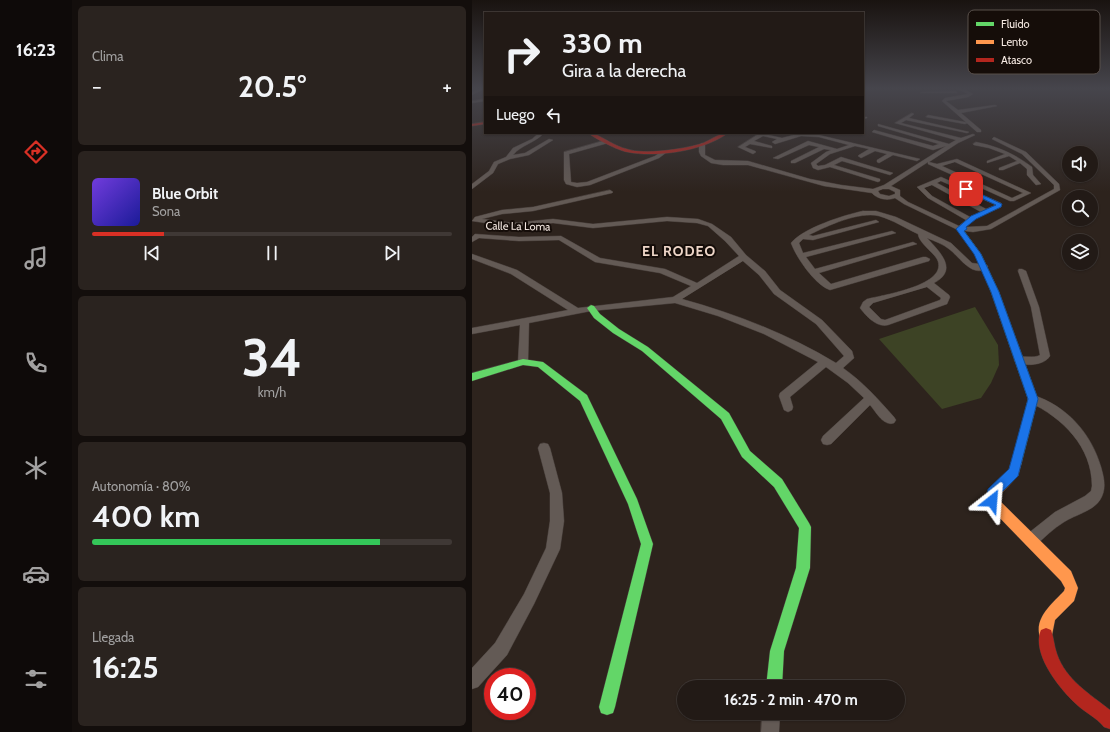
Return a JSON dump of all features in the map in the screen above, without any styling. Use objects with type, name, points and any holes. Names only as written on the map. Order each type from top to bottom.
[{"type":"street","points":[[472,124],[483,123]]},
{"type":"street","points":[[898,123],[962,140]]},
{"type":"street","points":[[925,123],[974,136]]},
{"type":"street","points":[[965,123],[969,125],[974,136]]},
{"type":"street","points":[[885,187],[896,193],[906,203],[962,229],[989,228],[1057,190],[1057,185],[1032,160],[1014,147],[979,131],[972,123]]},
{"type":"street","points":[[880,125],[948,145]]},
{"type":"street","points":[[874,131],[933,148],[948,145],[974,136]]},
{"type":"street","points":[[974,136],[972,133],[979,131]]},
{"type":"street","points":[[508,158],[515,149],[534,140],[541,134]]},
{"type":"street","points":[[592,134],[626,151],[641,152],[664,152],[702,145],[724,134]]},
{"type":"street","points":[[753,152],[741,147],[762,134],[782,139]]},
{"type":"street","points":[[775,142],[795,134]]},
{"type":"street","points":[[805,134],[917,159],[908,164],[907,167],[914,169]]},
{"type":"street","points":[[874,191],[882,197],[896,193],[902,182],[974,136]]},
{"type":"street","points":[[472,187],[491,172],[496,163],[508,158],[528,154],[551,140]]},
{"type":"street","points":[[606,142],[566,153],[568,182],[577,185],[592,182],[658,157],[664,152]]},
{"type":"street","points":[[750,142],[770,147]]},
{"type":"street","points":[[776,158],[808,143],[836,150]]},
{"type":"street","points":[[855,144],[828,153],[813,164],[818,168],[829,165],[841,159],[890,173]]},
{"type":"street","points":[[976,144],[994,147],[1022,162],[1030,168],[1030,175],[1038,184]]},
{"type":"street","points":[[702,145],[701,150],[703,156],[710,160],[719,162],[746,162],[807,180],[850,189],[874,191],[878,188],[885,187],[914,169],[948,145]]},
{"type":"street","points":[[793,162],[824,147]]},
{"type":"street","points":[[861,156],[874,149]]},
{"type":"street","points":[[879,161],[892,153]]},
{"type":"street","points":[[989,162],[1008,154]]},
{"type":"street","points":[[930,164],[938,166],[1012,200],[1028,193],[955,160],[938,166]]},
{"type":"street","points":[[1001,169],[1032,160]]},
{"type":"street","points":[[829,165],[878,180]]},
{"type":"street","points":[[962,229],[962,227],[970,220],[999,206],[999,204],[942,179],[920,187],[930,197],[970,220]]},
{"type":"street","points":[[933,183],[986,212]]},
{"type":"street","points":[[475,226],[502,212],[533,209],[610,192]]},
{"type":"street","points":[[926,259],[834,287],[824,284],[813,272],[795,245],[796,242],[803,236],[844,218],[872,213],[885,215],[948,244],[971,266],[977,268],[984,267]]},
{"type":"street","points":[[475,226],[512,225],[556,221],[593,226],[662,219],[698,221],[710,225],[719,231],[743,257],[762,273],[777,292],[819,322],[849,354],[849,358],[836,368]]},
{"type":"street","points":[[803,236],[813,238],[876,222]]},
{"type":"street","name":"Calle La Loma","points":[[475,226],[519,239],[561,238],[598,260],[662,271],[698,286]]},
{"type":"street","points":[[962,229],[978,254],[995,292],[1033,399],[1014,472],[991,496],[994,504],[1066,576],[1072,584],[1071,594],[1052,613],[1047,626],[1046,643],[1052,662],[1057,671],[1068,684],[1110,721]]},
{"type":"street","points":[[802,256],[892,233]]},
{"type":"street","points":[[922,233],[922,237],[938,256],[943,268],[940,276],[929,284],[870,302],[866,304],[864,308],[879,322],[885,323],[944,302],[946,297],[929,284]]},
{"type":"street","points":[[813,272],[913,244]]},
{"type":"street","points":[[472,256],[514,272],[575,310]]},
{"type":"street","points":[[675,300],[743,257]]},
{"type":"street","points":[[1020,360],[1040,360],[1043,359],[1044,356],[1035,307],[1022,271]]},
{"type":"street","points":[[472,331],[575,310],[675,300],[701,307],[780,336],[826,361],[853,380],[890,420]]},
{"type":"street","points":[[591,308],[597,316],[616,331],[645,348],[725,416],[746,454],[778,483],[805,527],[803,568],[777,651],[775,680]]},
{"type":"street","points":[[523,362],[525,321]]},
{"type":"street","points":[[788,407],[784,396],[826,361]]},
{"type":"street","points":[[472,377],[523,362],[540,364],[584,398],[633,503],[647,544],[607,707]]},
{"type":"street","points":[[827,440],[870,399]]},
{"type":"street","points":[[1030,540],[1064,514],[1094,498],[1098,487],[1098,479],[1093,456],[1081,435],[1052,409],[1033,399]]},
{"type":"street","points":[[472,681],[501,649],[529,599],[553,548],[557,521],[556,493],[544,448]]},
{"type":"street","points":[[770,732],[771,720]]},
{"type":"green space","points":[[975,307],[998,345],[999,365],[991,383],[981,398],[942,409],[879,339]]},
{"type":"traffic: fast","points":[[960,229],[978,254],[995,292],[1033,399],[1017,461]]},
{"type":"traffic: fast","points":[[591,308],[597,316],[616,331],[645,349],[725,416],[746,454],[778,483],[805,527],[803,568],[777,651],[775,680]]},
{"type":"traffic: fast","points":[[472,377],[523,362],[540,364],[584,398],[633,503],[647,544],[607,707]]},
{"type":"traffic: slow","points":[[1017,461],[1014,472],[992,494],[991,499],[996,506],[1066,576],[1070,582],[1071,592],[1069,596],[1051,614],[1046,628],[1046,635]]},
{"type":"traffic: jam","points":[[472,125],[484,123]]},
{"type":"traffic: jam","points":[[592,134],[626,151],[641,152],[664,152],[702,145],[724,134]]},
{"type":"traffic: jam","points":[[1046,635],[1050,656],[1059,674],[1080,697],[1110,721]]},
{"type":"district","name":"EL RODEO","points":[[679,251]]},
{"type":"route","points":[[966,189],[999,204],[999,206],[974,217],[962,227],[964,229],[960,229],[978,254],[995,292],[1033,399],[1014,472],[992,494],[992,501]]}]
